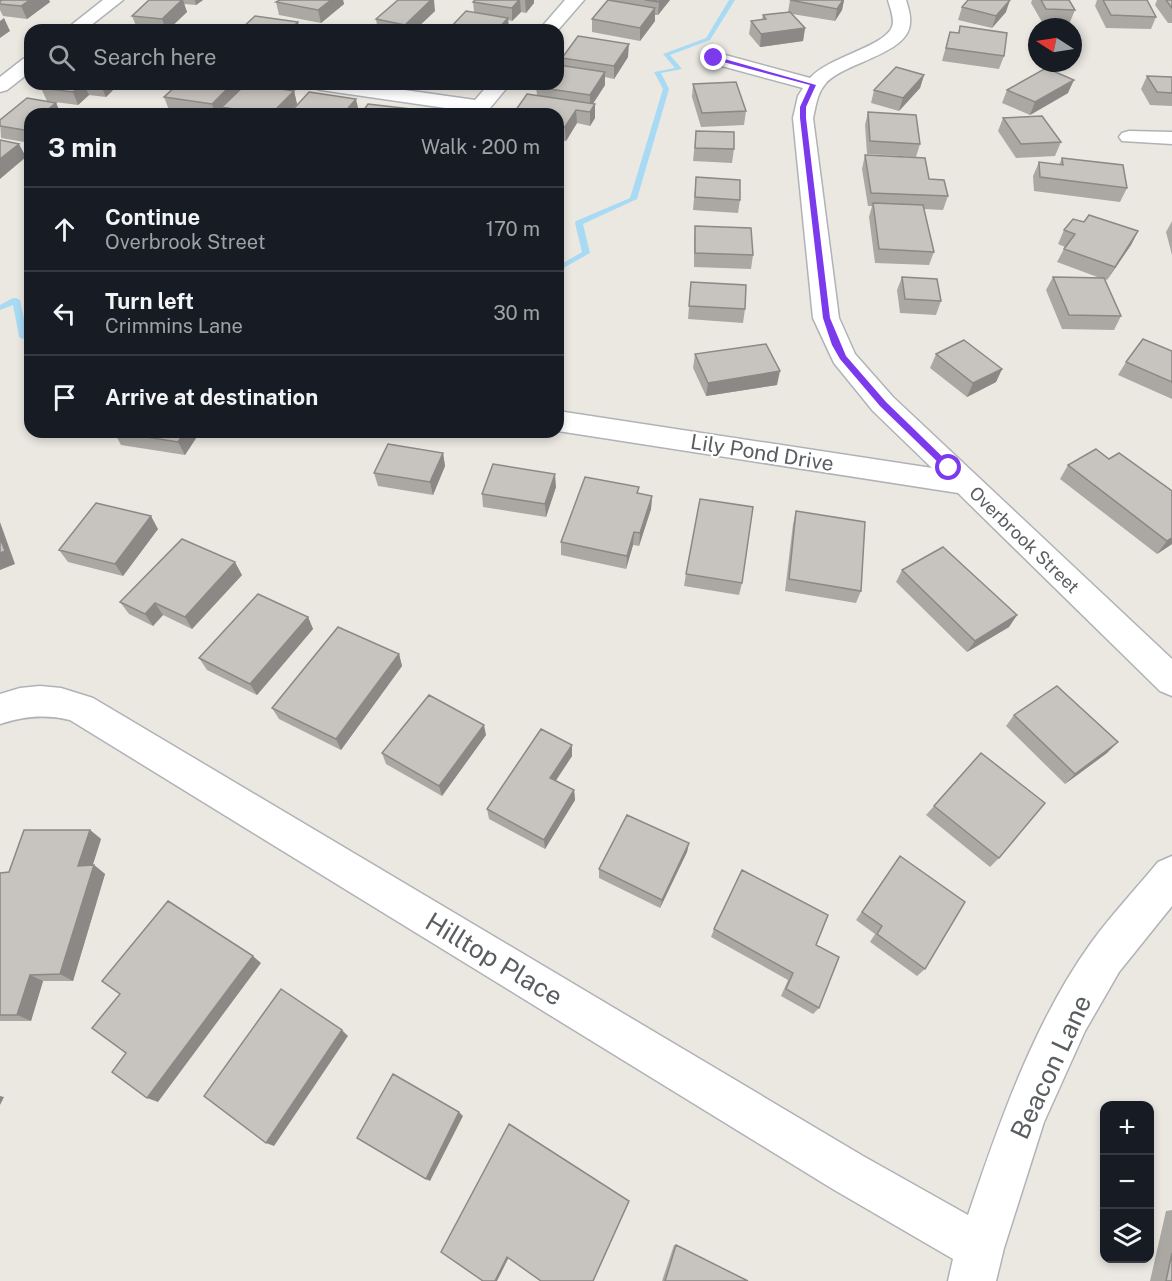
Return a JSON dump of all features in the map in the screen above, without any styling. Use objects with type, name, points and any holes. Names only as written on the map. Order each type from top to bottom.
[{"type":"street","points":[[82,24],[114,0]]},
{"type":"street","points":[[553,24],[574,0]]},
{"type":"street","points":[[714,58],[813,85],[827,72],[893,38],[902,25],[897,0]]},
{"type":"street","points":[[0,86],[24,68]]},
{"type":"street","name":"Overbrook Street","points":[[813,85],[806,99],[803,118],[826,318],[843,357],[883,404],[1172,681]]},
{"type":"street","points":[[356,90],[460,108]]},
{"type":"street","points":[[480,108],[495,90]]},
{"type":"street","points":[[1129,137],[1172,138]]},
{"type":"street","name":"Lily Pond Drive","points":[[564,422],[966,484]]},
{"type":"street","name":"Hilltop Place","points":[[0,709],[40,700],[62,702],[81,709],[827,1160],[976,1264]]},
{"type":"street","name":"Beacon Lane","points":[[976,1264],[1023,1118],[1070,1016],[1105,958],[1172,875]]},
{"type":"building","points":[[2,0],[30,0],[21,6],[0,4]]},
{"type":"building","points":[[149,0],[182,0],[162,19],[132,16]]},
{"type":"building","points":[[280,0],[331,0],[318,10],[276,2]]},
{"type":"building","points":[[398,0],[431,0],[406,24],[376,19]]},
{"type":"building","points":[[475,0],[519,0],[512,8],[473,2]]},
{"type":"building","points":[[608,0],[655,8],[640,28],[592,19]]},
{"type":"building","points":[[790,0],[843,0],[837,9]]},
{"type":"building","points":[[968,0],[1010,0],[996,16],[962,7]]},
{"type":"building","points":[[1041,0],[1069,0],[1075,10],[1046,9]]},
{"type":"building","points":[[1103,0],[1147,0],[1156,17],[1111,15]]},
{"type":"building","points":[[1166,0],[1172,0],[1172,8]]},
{"type":"building","points":[[466,11],[508,18],[502,24],[454,24]]},
{"type":"building","points":[[790,12],[805,28],[761,34],[751,21],[766,19],[763,15]]},
{"type":"building","points":[[255,16],[298,22],[296,24],[246,24]]},
{"type":"building","points":[[960,26],[1007,33],[1004,56],[946,48],[950,32],[959,33]]},
{"type":"building","points":[[578,36],[629,44],[614,66],[564,58]]},
{"type":"building","points":[[564,66],[605,72],[590,95],[556,90],[564,90]]},
{"type":"building","points":[[896,67],[924,75],[903,98],[874,90]]},
{"type":"building","points":[[1039,72],[1055,72],[1074,80],[1035,102],[1007,90]]},
{"type":"building","points":[[1147,76],[1172,77],[1172,93],[1157,92]]},
{"type":"building","points":[[736,82],[746,111],[702,113],[693,84]]},
{"type":"building","points":[[172,90],[226,90],[212,104],[164,97]]},
{"type":"building","points":[[240,90],[294,91],[277,108],[222,107]]},
{"type":"building","points":[[309,92],[356,99],[348,108],[294,108]]},
{"type":"building","points":[[527,94],[595,104],[590,112],[576,110],[565,127],[564,108],[517,108]]},
{"type":"building","points":[[27,98],[56,103],[50,108],[24,108],[24,130],[0,126],[0,120]]},
{"type":"building","points":[[368,104],[403,108],[365,108]]},
{"type":"building","points":[[868,112],[916,115],[920,144],[870,141]]},
{"type":"building","points":[[1042,116],[1061,142],[1021,144],[1003,118]]},
{"type":"building","points":[[696,131],[734,132],[734,149],[695,148]]},
{"type":"building","points":[[0,140],[19,144],[0,159]]},
{"type":"building","points":[[865,155],[925,158],[929,179],[944,180],[948,196],[871,193]]},
{"type":"building","points":[[1062,158],[1123,165],[1127,188],[1040,177],[1039,162],[1063,165]]},
{"type":"building","points":[[696,177],[740,180],[740,200],[695,197]]},
{"type":"building","points":[[873,203],[923,205],[934,252],[879,249]]},
{"type":"building","points":[[1089,215],[1138,231],[1115,267],[1064,249],[1075,234],[1064,230],[1073,219],[1084,222]]},
{"type":"building","points":[[695,226],[751,228],[753,255],[695,253]]},
{"type":"building","points":[[902,277],[937,279],[941,301],[905,299]]},
{"type":"building","points":[[1053,277],[1104,278],[1121,316],[1069,315]]},
{"type":"building","points":[[691,282],[746,285],[745,309],[689,306]]},
{"type":"building","points":[[1143,339],[1172,351],[1172,382],[1126,362]]},
{"type":"building","points":[[964,340],[1002,369],[973,383],[936,354]]},
{"type":"building","points":[[766,344],[780,371],[708,383],[695,354]]},
{"type":"building","points":[[152,438],[181,438],[178,442]]},
{"type":"building","points":[[388,444],[443,453],[430,482],[374,473]]},
{"type":"building","points":[[1096,449],[1109,459],[1119,453],[1172,491],[1172,538],[1167,541],[1068,465]]},
{"type":"building","points":[[493,464],[555,474],[545,504],[482,494]]},
{"type":"building","points":[[585,477],[639,487],[637,493],[652,496],[640,533],[634,532],[627,556],[561,542]]},
{"type":"building","points":[[700,499],[753,507],[742,583],[686,574]]},
{"type":"building","points":[[96,503],[151,516],[115,564],[59,550]]},
{"type":"building","points":[[796,511],[865,522],[861,591],[789,579]]},
{"type":"building","points":[[0,538],[5,551],[0,553]]},
{"type":"building","points":[[182,539],[235,562],[185,617],[155,603],[145,614],[120,602]]},
{"type":"building","points":[[943,547],[1017,615],[975,641],[902,570]]},
{"type":"building","points":[[258,594],[308,617],[250,684],[199,658]]},
{"type":"building","points":[[338,627],[399,654],[336,739],[272,708]]},
{"type":"building","points":[[1057,686],[1118,742],[1075,774],[1014,715]]},
{"type":"building","points":[[429,695],[484,725],[439,786],[382,753]]},
{"type":"building","points":[[541,729],[572,745],[550,778],[574,790],[544,840],[487,809]]},
{"type":"building","points":[[981,753],[1045,803],[999,858],[934,806]]},
{"type":"building","points":[[627,815],[689,843],[662,900],[599,869]]},
{"type":"building","points":[[24,830],[90,830],[78,866],[94,865],[60,974],[30,975],[17,1015],[0,1015],[0,873],[9,872]]},
{"type":"building","points":[[900,856],[965,902],[925,969],[877,934],[882,926],[862,912]]},
{"type":"building","points":[[742,870],[828,915],[816,945],[839,957],[819,1008],[786,989],[793,973],[714,929]]},
{"type":"building","points":[[168,901],[253,956],[147,1098],[112,1072],[126,1053],[92,1028],[120,994],[102,981]]},
{"type":"building","points":[[281,989],[342,1030],[266,1143],[204,1096]]},
{"type":"building","points":[[393,1074],[459,1112],[426,1179],[357,1138]]},
{"type":"building","points":[[509,1124],[629,1201],[593,1281],[541,1281],[507,1257],[495,1281],[483,1281],[441,1252]]},
{"type":"building","points":[[676,1245],[748,1281],[665,1281]]},
{"type":"building","points":[[1172,1253],[1172,1281],[1166,1281]]},
{"type":"waterway","points":[[564,266],[586,253],[579,223],[633,199],[666,89],[657,72],[679,69],[666,54],[708,39],[732,0]]},
{"type":"waterway","points":[[0,308],[16,300],[24,336]]},
{"type":"route","points":[[714,58],[813,85],[803,107],[803,118],[826,318],[843,357],[883,404],[949,468]]}]
